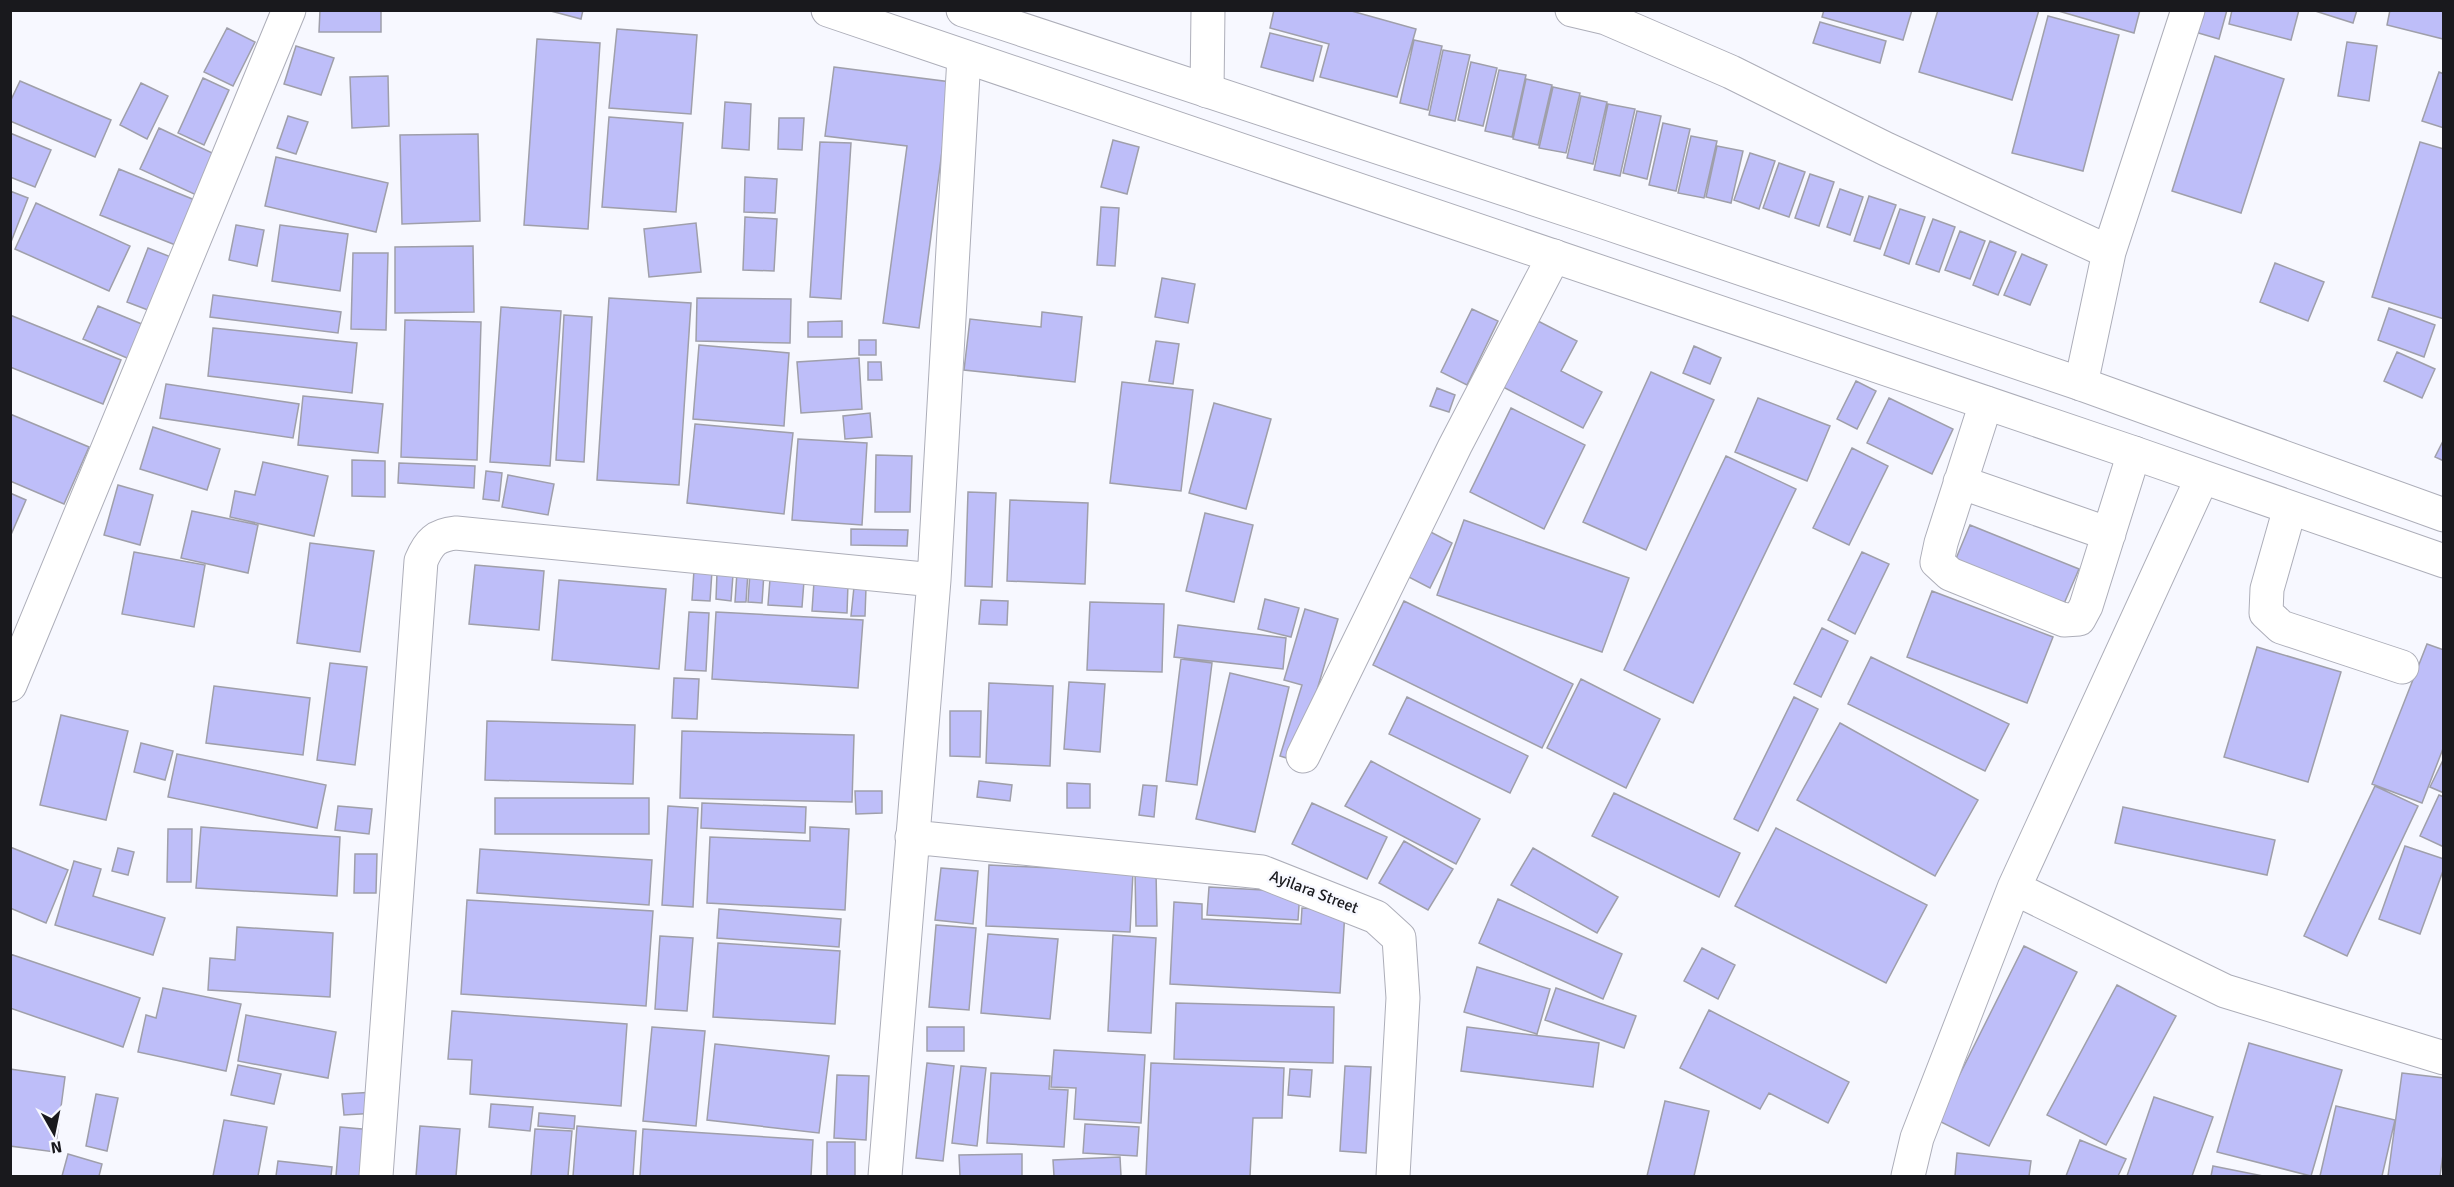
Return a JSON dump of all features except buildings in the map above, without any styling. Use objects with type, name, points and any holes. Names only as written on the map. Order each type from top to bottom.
[{"type":"street","points":[[10,685],[289,10]]},
{"type":"street","points":[[828,10],[2134,453],[2444,561]]},
{"type":"street","points":[[963,10],[2081,384],[2444,515]]},
{"type":"street","points":[[1207,91],[1208,10]]},
{"type":"street","points":[[1572,10],[1606,18],[1731,72],[1886,149],[2109,252]]},
{"type":"street","points":[[2081,384],[2109,252],[2188,10]]},
{"type":"street","points":[[885,1176],[934,580],[964,57]]},
{"type":"street","points":[[1303,756],[1455,447],[1554,256]]},
{"type":"street","points":[[1986,403],[1937,562],[1950,574],[2064,620],[2079,619],[2086,606],[2134,453]]},
{"type":"street","points":[[1908,1176],[1917,1138],[2014,888],[2202,478]]},
{"type":"street","points":[[1960,482],[2109,534]]},
{"type":"street","points":[[2290,508],[2267,589],[2266,613],[2281,627],[2402,667]]},
{"type":"street","points":[[376,1176],[421,561],[427,547],[439,535],[456,533],[934,580]]},
{"type":"street","name":"Ayilara Street","points":[[912,837],[1262,872],[1376,917],[1399,938],[1403,998],[1393,1176]]},
{"type":"street","points":[[2014,888],[2225,991],[2444,1058]]}]
